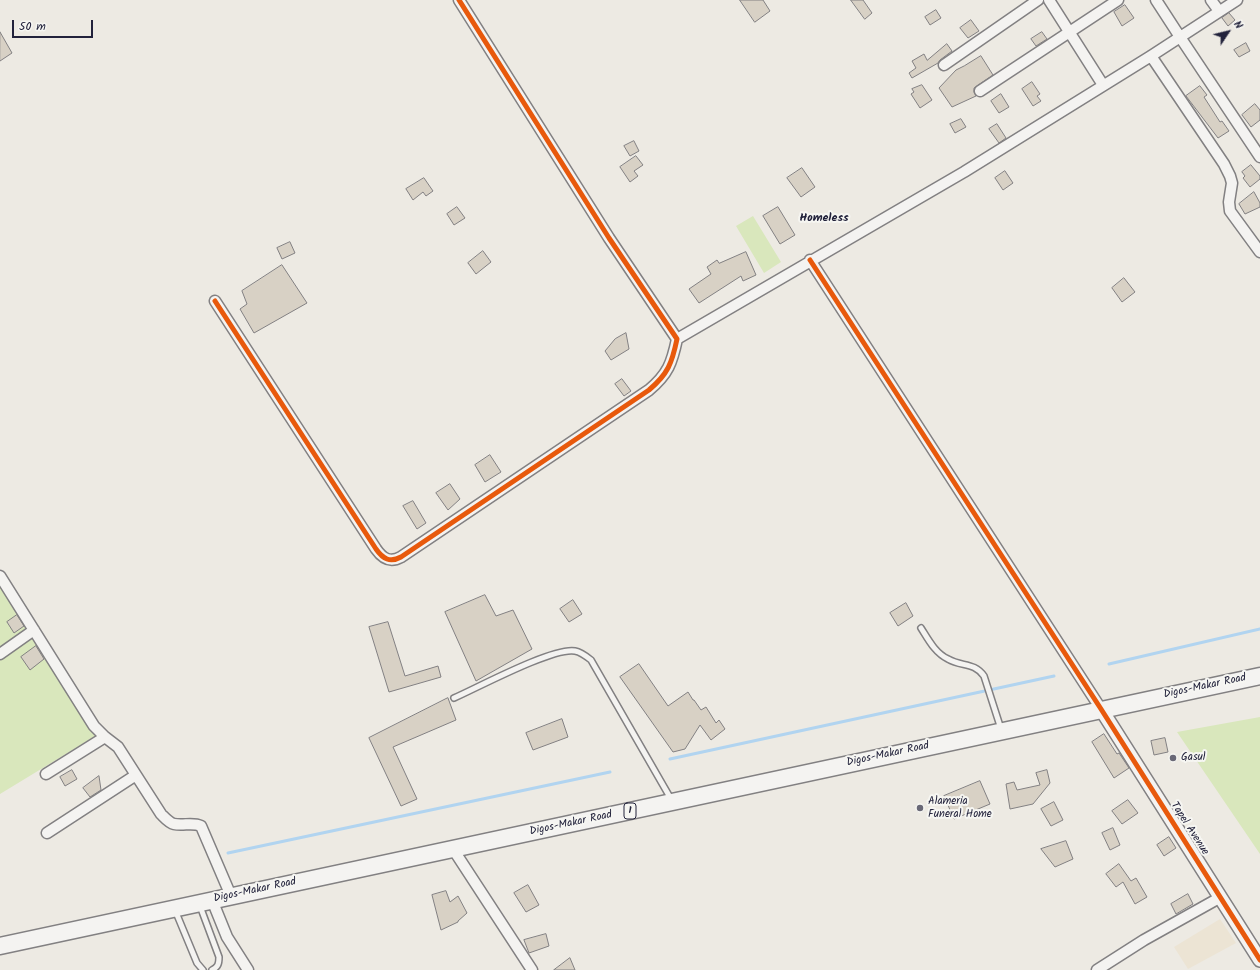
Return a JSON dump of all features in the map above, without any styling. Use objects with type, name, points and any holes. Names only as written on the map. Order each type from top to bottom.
[{"type":"main road","name":"Digos-Makar Road","points":[[0,946],[1260,676]]},
{"type":"street","points":[[215,301],[376,549],[385,559],[390,560],[401,557],[650,390],[659,382],[667,371],[674,355],[677,339],[609,238],[459,0]]},
{"type":"street","points":[[944,66],[1038,0]]},
{"type":"street","points":[[1049,0],[1103,85]]},
{"type":"street","points":[[980,91],[1118,0]]},
{"type":"street","points":[[1156,0],[1260,157]]},
{"type":"street","points":[[1212,0],[1219,11]]},
{"type":"street","points":[[677,339],[810,260],[964,172],[1151,56],[1237,0]]},
{"type":"street","points":[[1151,56],[1224,164],[1232,183],[1229,202],[1230,211],[1260,252]]},
{"type":"street","points":[[810,260],[1101,710]]},
{"type":"street","points":[[0,576],[94,726],[118,747],[161,814],[169,822],[175,824],[201,826],[231,896]]},
{"type":"street","points":[[0,654],[34,630]]},
{"type":"street","name":"Tapel Avenue","points":[[1101,710],[1222,897],[1260,960]]},
{"type":"street","points":[[46,774],[105,737]]},
{"type":"street","points":[[47,833],[136,775]]},
{"type":"street","points":[[453,849],[532,970]]},
{"type":"street","points":[[1097,970],[1144,940],[1222,897]]},
{"type":"street","points":[[205,902],[248,970]]},
{"type":"lane","points":[[921,628],[933,646],[947,659],[959,664],[972,666],[980,670],[984,676],[1002,731]]},
{"type":"lane","points":[[454,698],[528,663],[563,651],[574,651],[583,654],[591,660],[672,802]]},
{"type":"lane","points":[[205,902],[220,957],[217,967],[212,970]]},
{"type":"lane","points":[[175,908],[196,963],[203,970]]},
{"type":"shaded area","points":[[1220,919],[1236,943],[1188,969],[1174,947]]},
{"type":"green space","points":[[753,216],[781,262],[764,273],[736,226]]},
{"type":"green space","points":[[0,575],[102,732],[0,794]]},
{"type":"green space","points":[[1260,717],[1260,854],[1177,732]]},
{"type":"building","points":[[740,0],[763,0],[770,11],[755,22]]},
{"type":"building","points":[[851,0],[863,0],[872,13],[865,19]]},
{"type":"building","points":[[1125,5],[1134,18],[1122,26],[1114,12]]},
{"type":"building","points":[[936,10],[941,18],[930,25],[925,17]]},
{"type":"building","points":[[1229,13],[1235,20],[1228,26],[1222,18]]},
{"type":"building","points":[[971,20],[979,31],[968,38],[960,28]]},
{"type":"building","points":[[0,32],[12,53],[0,61]]},
{"type":"building","points":[[1042,32],[1047,39],[1036,46],[1031,39]]},
{"type":"building","points":[[1246,43],[1250,51],[1239,57],[1234,50]]},
{"type":"building","points":[[947,44],[952,51],[938,63],[912,78],[909,73],[916,68],[912,61],[924,54],[927,60]]},
{"type":"building","points":[[981,56],[993,75],[974,88],[976,96],[952,107],[939,88],[956,70]]},
{"type":"building","points":[[1032,82],[1040,94],[1037,96],[1041,101],[1033,106],[1022,89]]},
{"type":"building","points":[[922,85],[932,100],[920,108],[911,94],[914,92],[912,89]]},
{"type":"building","points":[[1200,86],[1207,95],[1204,97],[1220,122],[1222,121],[1229,131],[1218,138],[1186,96]]},
{"type":"building","points":[[1001,94],[1009,107],[999,113],[991,101]]},
{"type":"building","points":[[1255,104],[1260,110],[1260,120],[1251,127],[1242,115]]},
{"type":"building","points":[[961,119],[966,127],[955,133],[950,124]]},
{"type":"building","points":[[997,124],[1006,138],[999,143],[989,129]]},
{"type":"building","points":[[634,141],[639,151],[630,156],[624,146]]},
{"type":"building","points":[[636,156],[643,165],[634,171],[638,176],[630,182],[620,167]]},
{"type":"building","points":[[1251,165],[1260,176],[1260,179],[1250,187],[1243,178],[1245,176],[1242,172]]},
{"type":"building","points":[[802,168],[815,187],[801,197],[787,178]]},
{"type":"building","points":[[1005,171],[1013,183],[1003,190],[995,178]]},
{"type":"building","points":[[424,178],[433,191],[426,196],[423,192],[413,200],[406,189]]},
{"type":"building","points":[[1254,192],[1260,203],[1260,207],[1245,214],[1239,204]]},
{"type":"building","points":[[457,207],[465,218],[454,225],[447,214]]},
{"type":"building","points":[[778,207],[795,235],[780,244],[763,216]]},
{"type":"building","points":[[290,242],[295,253],[282,259],[277,248]]},
{"type":"building","points":[[483,251],[491,262],[476,274],[468,263]]},
{"type":"building","points":[[746,252],[756,275],[743,281],[741,276],[699,303],[689,289],[711,274],[707,267],[717,260],[719,263]]},
{"type":"building","points":[[282,265],[307,303],[254,333],[240,309],[247,304],[242,291]]},
{"type":"building","points":[[1124,278],[1135,292],[1122,302],[1112,288]]},
{"type":"building","points":[[626,333],[629,349],[611,360],[605,351],[615,339]]},
{"type":"building","points":[[622,379],[631,391],[624,396],[615,384]]},
{"type":"building","points":[[490,455],[501,472],[485,482],[475,465]]},
{"type":"building","points":[[450,484],[460,499],[448,510],[436,493]]},
{"type":"building","points":[[413,501],[426,523],[417,529],[403,506]]},
{"type":"building","points":[[485,595],[496,616],[513,610],[532,649],[476,681],[445,612]]},
{"type":"building","points":[[573,600],[582,614],[569,622],[560,609]]},
{"type":"building","points":[[906,603],[913,616],[898,626],[890,613]]},
{"type":"building","points":[[17,615],[24,626],[14,633],[7,622]]},
{"type":"building","points":[[388,622],[405,676],[438,666],[441,677],[389,692],[369,627]]},
{"type":"building","points":[[36,646],[44,659],[30,670],[21,657]]},
{"type":"building","points":[[639,664],[668,706],[688,692],[701,710],[706,707],[716,723],[719,720],[725,729],[711,740],[700,725],[685,749],[673,752],[620,677]]},
{"type":"building","points":[[448,698],[456,720],[393,747],[417,799],[401,806],[369,738]]},
{"type":"building","points":[[562,719],[568,737],[533,750],[526,733]]},
{"type":"building","points":[[1104,734],[1117,754],[1119,753],[1129,768],[1114,778],[1092,742]]},
{"type":"building","points":[[1165,738],[1168,752],[1154,755],[1151,741]]},
{"type":"building","points":[[72,770],[77,779],[65,786],[60,777]]},
{"type":"building","points":[[1047,770],[1050,783],[1033,804],[1010,809],[1006,784],[1014,782],[1017,790],[1040,785],[1036,773]]},
{"type":"building","points":[[99,776],[101,790],[90,797],[83,788]]},
{"type":"building","points":[[980,781],[990,804],[954,819],[944,796]]},
{"type":"building","points":[[1128,800],[1138,813],[1122,824],[1112,811]]},
{"type":"building","points":[[1054,802],[1063,820],[1051,826],[1041,809]]},
{"type":"building","points":[[1113,828],[1120,845],[1110,850],[1102,833]]},
{"type":"building","points":[[1169,837],[1176,848],[1164,856],[1157,845]]},
{"type":"building","points":[[1066,841],[1073,859],[1055,867],[1041,849]]},
{"type":"building","points":[[1119,864],[1131,881],[1136,878],[1147,897],[1135,904],[1123,882],[1116,887],[1106,874]]},
{"type":"building","points":[[528,885],[539,905],[526,912],[514,893]]},
{"type":"building","points":[[446,891],[450,902],[458,896],[467,913],[458,922],[441,930],[432,895]]},
{"type":"building","points":[[1188,894],[1193,904],[1176,914],[1171,904]]},
{"type":"building","points":[[546,934],[549,946],[529,953],[524,940]]},
{"type":"building","points":[[570,958],[575,970],[554,970]]},
{"type":"waterway","points":[[1109,664],[1260,629]]},
{"type":"waterway","points":[[670,759],[1054,676]]},
{"type":"waterway","points":[[228,853],[610,772]]},
{"type":"cycle path","points":[[215,301],[376,549],[384,558],[390,560],[401,557],[649,390],[661,379],[671,361],[677,339],[609,238],[459,0]]},
{"type":"cycle path","points":[[810,260],[1101,709],[1260,960]]},
{"type":"place","name":"Gasul","points":[[1173,758]]},
{"type":"place","name":"Alameria Funeral Home","points":[[920,808]]},
{"type":"district","name":"Homeless","points":[[824,219]]}]
